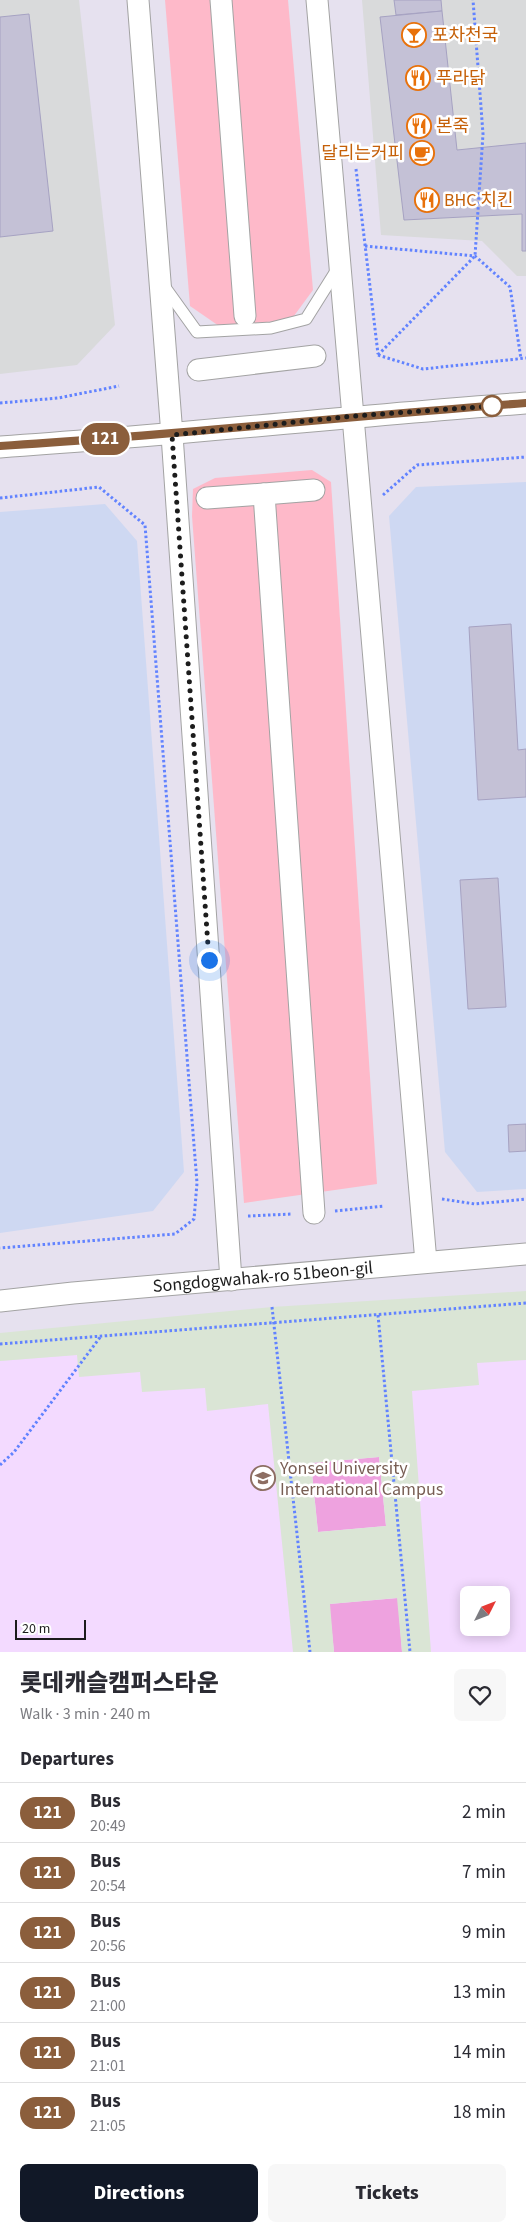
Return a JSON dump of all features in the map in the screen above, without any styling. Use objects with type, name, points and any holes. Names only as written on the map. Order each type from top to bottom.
[{"type":"street","points":[[138,0],[172,435],[231,1280]]},
{"type":"street","points":[[221,0],[245,316]]},
{"type":"street","points":[[316,0],[354,416],[426,1262]]},
{"type":"street","points":[[198,370],[315,356]]},
{"type":"street","points":[[0,446],[172,435],[354,416],[526,403]]},
{"type":"street","points":[[207,498],[314,490]]},
{"type":"street","points":[[264,494],[314,1213]]},
{"type":"street","name":"Songdogwahak-ro 51beon-gil","points":[[0,1301],[526,1254]]},
{"type":"lane","points":[[160,281],[197,332],[271,328],[306,319],[340,264]]},
{"type":"path","points":[[378,354],[475,256],[484,134],[473,0]]},
{"type":"path","points":[[356,168],[378,354]]},
{"type":"path","points":[[365,246],[475,256],[510,286],[521,359]]},
{"type":"path","points":[[378,354],[423,368],[526,358]]},
{"type":"path","points":[[0,403],[58,398],[119,386]]},
{"type":"path","points":[[380,498],[417,465],[526,456]]},
{"type":"path","points":[[0,498],[99,488],[144,525],[197,1183],[194,1219],[175,1234],[0,1248]]},
{"type":"path","points":[[441,1190],[442,1199],[475,1204],[526,1200]]},
{"type":"path","points":[[246,1216],[264,1216]]},
{"type":"path","points":[[0,1344],[526,1303]]},
{"type":"path","points":[[272,1307],[310,1652]]},
{"type":"path","points":[[378,1315],[410,1652]]},
{"type":"path","points":[[0,1465],[14,1452],[101,1336]]},
{"type":"shaded area","points":[[0,0],[79,0],[115,325],[77,365],[0,374]]},
{"type":"shaded area","points":[[165,0],[288,0],[313,290],[291,320],[219,326],[190,306]]},
{"type":"shaded area","points":[[362,0],[526,0],[526,276],[517,276],[482,241],[381,235]]},
{"type":"shaded area","points":[[312,470],[331,482],[377,1184],[244,1203],[192,516],[193,489],[215,478]]},
{"type":"shaded area","points":[[526,482],[526,1189],[477,1192],[445,1152],[389,516],[416,487]]},
{"type":"shaded area","points":[[105,504],[137,541],[184,1172],[153,1211],[0,1233],[0,512]]},
{"type":"shaded area","points":[[526,1291],[526,1360],[477,1363],[479,1385],[412,1391],[431,1652],[402,1652],[397,1598],[330,1604],[334,1652],[293,1652],[268,1404],[207,1411],[205,1388],[142,1392],[140,1372],[79,1377],[77,1355],[0,1361],[0,1333],[272,1307]],"holes":[[[379,1457],[386,1526],[318,1532],[311,1463]]]},
{"type":"shaded area","name":"Yonsei University International Campus","points":[[526,1321],[526,1652],[0,1652],[0,1361],[427,1327]]},
{"type":"shaded area","points":[[379,1457],[386,1526],[318,1532],[311,1463]]},
{"type":"shaded area","points":[[398,1598],[402,1652],[334,1652],[329,1604]]},
{"type":"building","points":[[394,0],[441,0],[442,11],[396,15]]},
{"type":"building","points":[[442,11],[457,150],[526,143],[526,251],[522,251],[522,214],[404,220],[380,17]]},
{"type":"building","points":[[29,14],[53,231],[0,237],[0,17]]},
{"type":"building","points":[[511,624],[518,750],[526,749],[526,797],[478,800],[469,627]]},
{"type":"building","points":[[498,878],[506,1007],[468,1009],[460,880]]},
{"type":"building","points":[[526,1124],[526,1151],[509,1152],[508,1125]]},
{"type":"bus line","name":"121","points":[[0,446],[172,435],[354,416],[526,403]]},
{"type":"place","name":"포차천국","points":[[414,35]]},
{"type":"place","name":"푸라닭","points":[[418,78]]},
{"type":"place","name":"본죽","points":[[419,126]]},
{"type":"place","name":"달리는커피","points":[[422,153]]},
{"type":"place","name":"BHC 치킨","points":[[427,200]]},
{"type":"place","name":"Yonsei University International Campus","points":[[263,1478]]},
{"type":"route","points":[[209,960],[172,435],[354,416],[492,406]]}]
